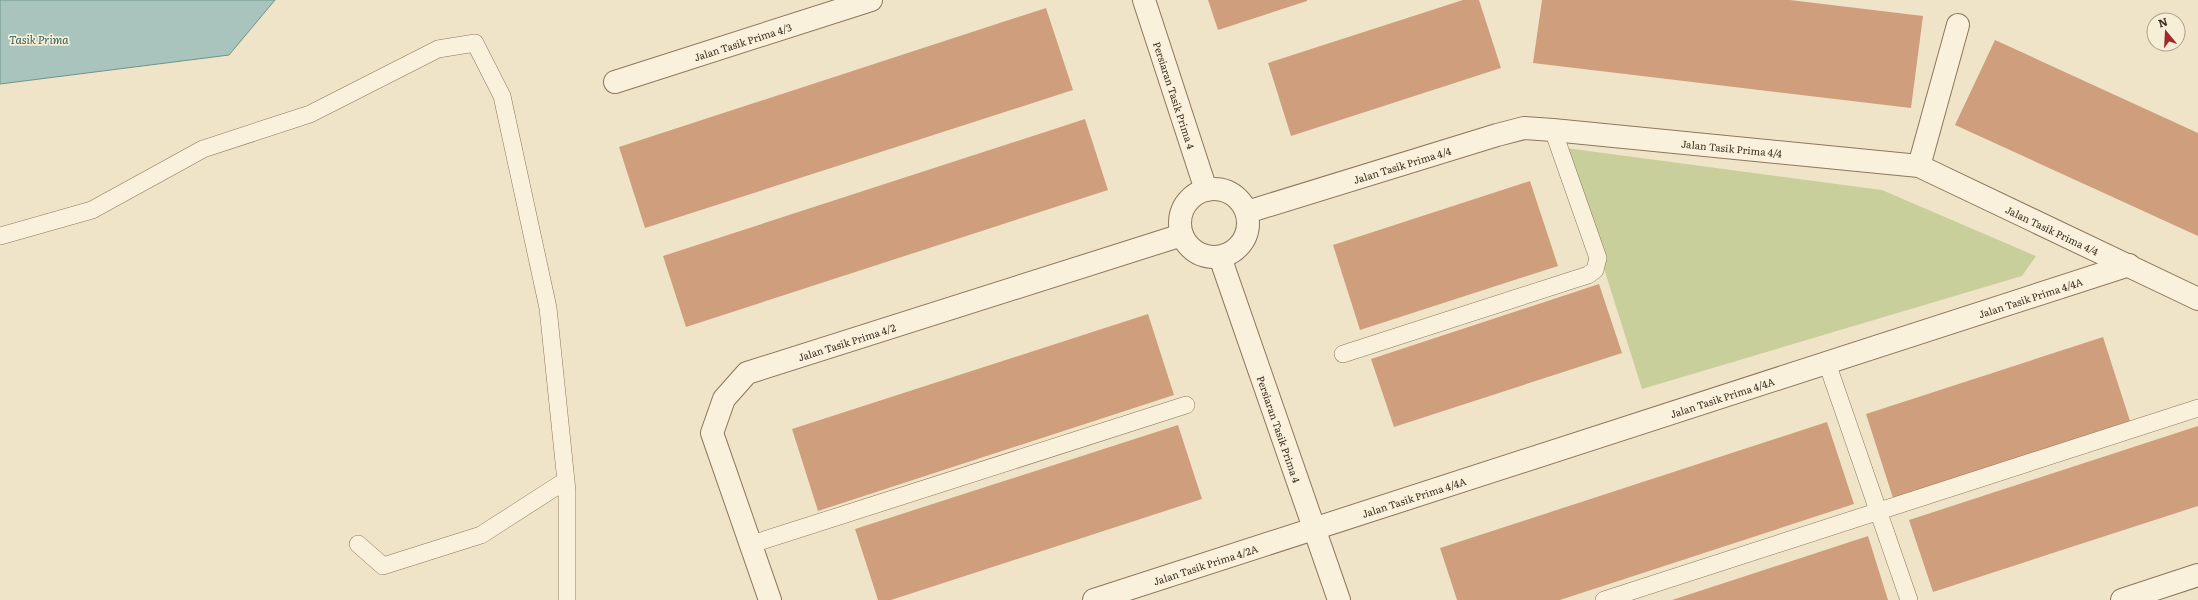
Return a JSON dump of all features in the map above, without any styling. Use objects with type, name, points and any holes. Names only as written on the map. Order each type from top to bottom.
[{"type":"street","name":"Jalan Tasik Prima 4/3","points":[[615,82],[871,0]]},
{"type":"street","name":"Persiaran Tasik Prima 4","points":[[1144,0],[1206,190]]},
{"type":"street","points":[[1919,166],[1958,25]]},
{"type":"street","name":"Jalan Tasik Prima 4/4","points":[[1247,212],[1497,135],[1524,128],[1554,130],[1919,166],[2198,299]]},
{"type":"street","points":[[1206,190],[1226,191],[1242,202],[1247,212],[1249,224],[1247,235],[1241,246],[1231,253],[1220,257],[1208,258],[1197,253],[1187,245],[1182,235],[1180,224],[1182,213],[1187,202],[1195,195],[1206,190]]},
{"type":"street","name":"Jalan Tasik Prima 4/2","points":[[770,600],[752,544],[712,433],[724,399],[747,373],[1182,235]]},
{"type":"street","name":"Persiaran Tasik Prima 4","points":[[1220,257],[1339,600]]},
{"type":"street","name":"Jalan Tasik Prima 4/4A","points":[[1315,528],[2129,265]]},
{"type":"street","name":"Jalan Tasik Prima 4/2A","points":[[1094,600],[1315,528]]},
{"type":"street","points":[[2122,600],[2198,575]]},
{"type":"lane","points":[[0,236],[92,210],[203,149],[310,114],[438,49],[475,43],[502,96],[548,308],[565,481],[567,600]]},
{"type":"lane","points":[[1343,354],[1588,275],[1595,270],[1598,258],[1554,130]]},
{"type":"lane","points":[[1827,363],[1909,600]]},
{"type":"lane","points":[[752,544],[1186,405]]},
{"type":"lane","points":[[1604,600],[1878,510],[2198,408]]},
{"type":"lane","points":[[358,544],[383,566],[481,535],[565,481]]},
{"type":"green space","points":[[1566,148],[1882,190],[2036,256],[2022,276],[1642,389]]},
{"type":"water","name":"Tasik Prima","points":[[0,0],[275,0],[229,55],[0,84]]},
{"type":"building","points":[[1208,0],[1307,0],[1307,1],[1218,30]]},
{"type":"building","points":[[1463,0],[1479,0],[1501,68],[1291,136],[1268,63]]},
{"type":"building","points":[[1542,0],[1790,0],[1923,16],[1911,108],[1533,63]]},
{"type":"building","points":[[1046,8],[1073,90],[645,228],[619,147]]},
{"type":"building","points":[[1995,40],[2198,133],[2198,236],[1955,125]]},
{"type":"building","points":[[1085,119],[1108,190],[686,327],[663,256]]},
{"type":"building","points":[[1530,181],[1558,266],[1360,330],[1333,245]]},
{"type":"building","points":[[1599,284],[1622,353],[1394,427],[1371,359]]},
{"type":"building","points":[[1148,314],[1174,395],[818,511],[792,429]]},
{"type":"building","points":[[2103,337],[2130,421],[1893,498],[1866,414]]},
{"type":"building","points":[[1827,422],[1854,504],[1560,600],[1457,600],[1440,548]]},
{"type":"building","points":[[1178,425],[1202,499],[891,600],[878,600],[855,529]]},
{"type":"building","points":[[2198,426],[2198,506],[1933,592],[1909,520]]},
{"type":"building","points":[[1868,536],[1888,600],[1672,600]]}]
